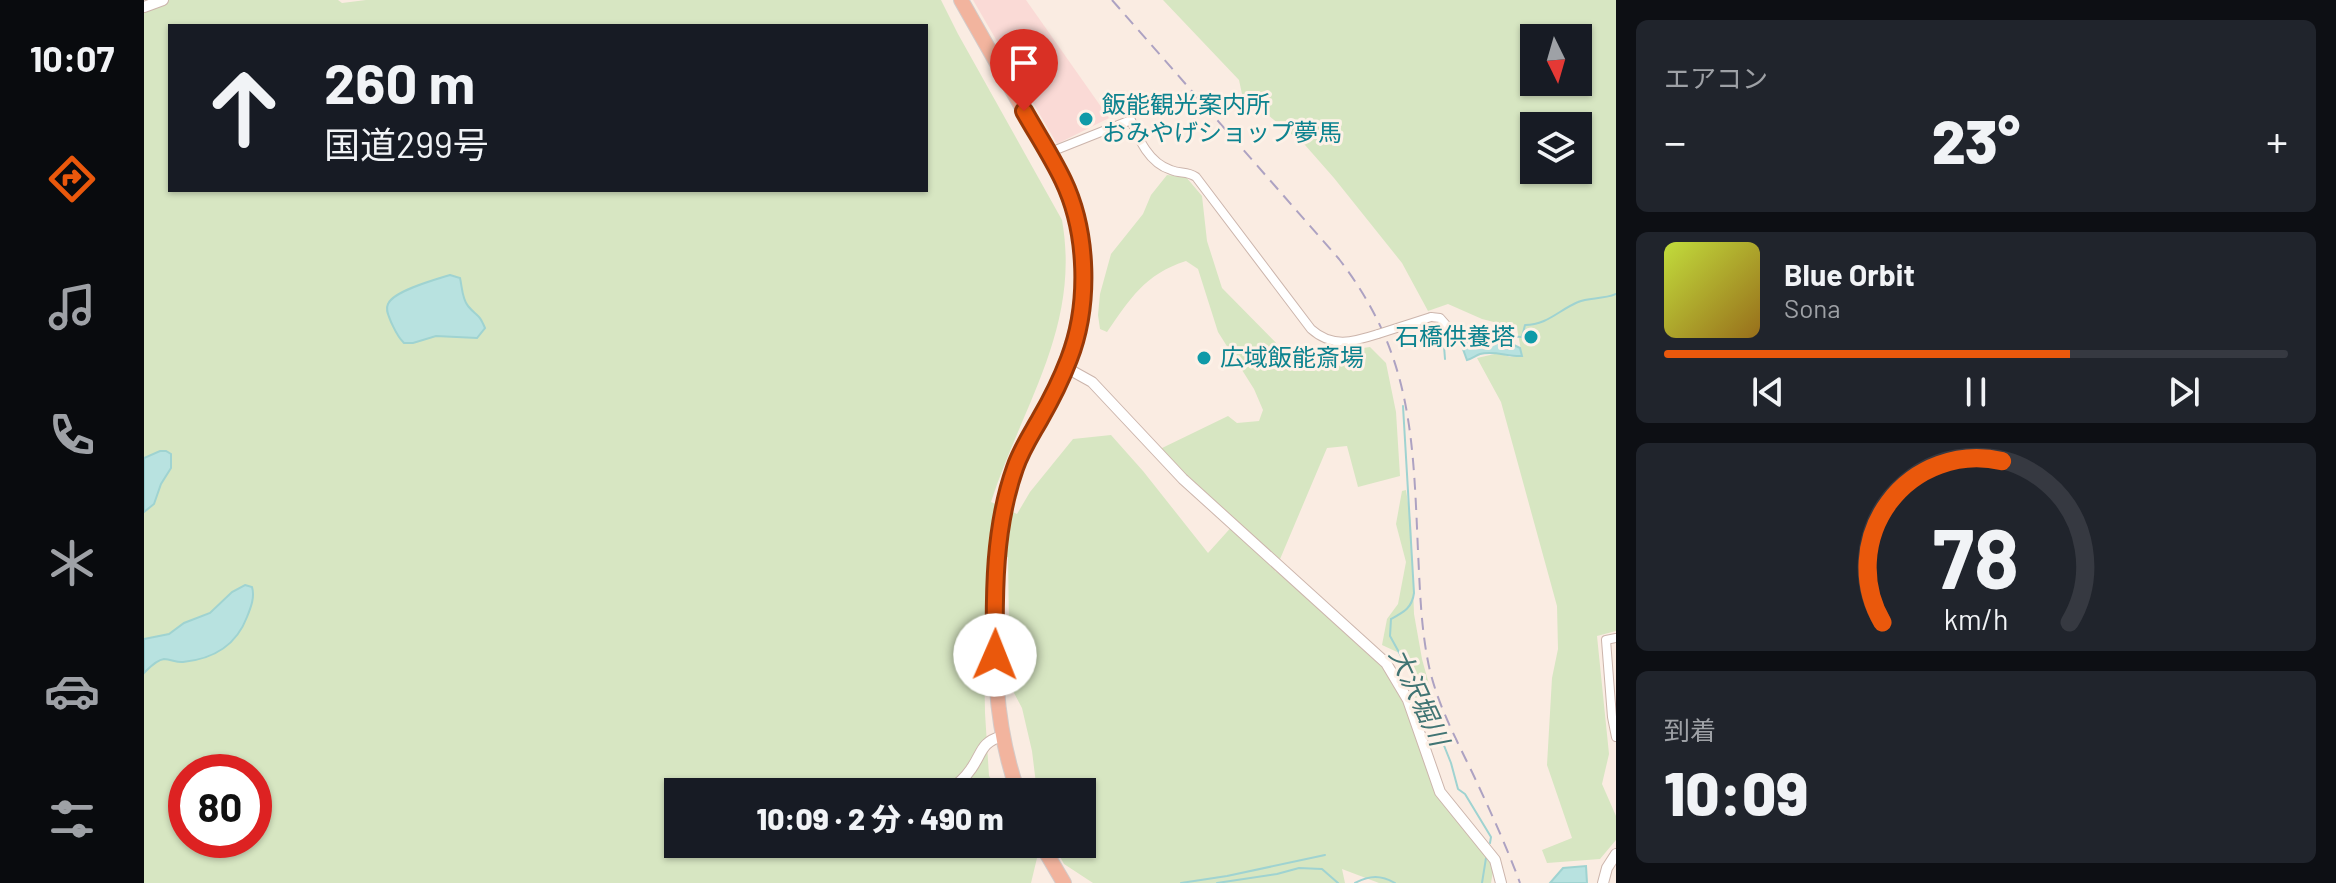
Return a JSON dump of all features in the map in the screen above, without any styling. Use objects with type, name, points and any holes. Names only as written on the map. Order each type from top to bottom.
[{"type":"highway","points":[[961,0],[1069,194],[1082,258],[1079,317],[1070,358],[1016,464],[1004,505],[995,676],[1002,736],[1014,778]]},
{"type":"highway","points":[[1049,858],[1064,883]]},
{"type":"street","points":[[144,7],[163,0]]},
{"type":"street","points":[[1048,153],[1131,120],[1145,151],[1167,169],[1187,172],[1196,177],[1318,335],[1337,342],[1359,340],[1431,317],[1440,318],[1447,326]]},
{"type":"street","points":[[1065,367],[1092,382],[1183,479],[1386,663],[1408,700],[1440,792],[1495,860],[1501,883]]},
{"type":"street","points":[[1616,638],[1606,640],[1616,737]]},
{"type":"street","points":[[964,778],[985,743],[1002,736]]},
{"type":"street","points":[[1616,854],[1603,881],[1616,883]]},
{"type":"shaded area","points":[[973,0],[1026,0],[1109,118],[1057,144]]},
{"type":"green space","points":[[158,0],[338,0],[342,3],[366,0],[941,0],[1062,220],[1066,259],[1056,331],[991,502],[1017,514],[1030,492],[1073,439],[1111,435],[1208,553],[1235,523],[1160,449],[1228,416],[1237,423],[1259,421],[1263,410],[1254,389],[1218,332],[1198,269],[1186,261],[1160,273],[1131,298],[1107,332],[1100,329],[1100,294],[1111,254],[1143,214],[1151,195],[1167,175],[1186,177],[1202,196],[1207,241],[1222,288],[1288,355],[1308,363],[1344,360],[1350,350],[1370,347],[1386,363],[1396,412],[1400,476],[1358,487],[1347,446],[1327,448],[1275,571],[1312,594],[1398,681],[1433,774],[1495,860],[1491,883],[1379,883],[1342,869],[1345,883],[1093,883],[1064,864],[1061,858],[1096,858],[1096,778],[1035,778],[1022,708],[1013,691],[1008,557],[991,559],[984,652],[990,778],[664,778],[664,858],[1037,858],[1031,883],[144,883],[144,5]]},
{"type":"green space","points":[[1163,0],[1616,0],[1616,631],[1597,636],[1609,754],[1602,784],[1616,816],[1616,840],[1600,859],[1547,863],[1542,850],[1572,838],[1547,765],[1552,678],[1558,649],[1557,606],[1501,402],[1477,358],[1499,353],[1510,357],[1522,356],[1517,328],[1482,319],[1448,304],[1428,311],[1402,263],[1334,178],[1305,145],[1242,94],[1239,80]]},
{"type":"green space","points":[[1406,490],[1411,523],[1414,614],[1433,699],[1415,698],[1408,657],[1382,645],[1387,619],[1398,604],[1406,562],[1396,524],[1402,491]]},
{"type":"water","points":[[450,275],[460,278],[466,303],[485,328],[477,338],[436,336],[404,343],[391,322],[388,304],[406,290]]},
{"type":"water","points":[[1483,337],[1504,340],[1520,348],[1522,356],[1485,353],[1467,360],[1460,341]]},
{"type":"water","points":[[160,451],[171,454],[171,468],[154,504],[144,512],[144,458]]},
{"type":"water","points":[[245,585],[252,587],[252,602],[242,627],[230,643],[204,658],[181,662],[161,660],[144,673],[144,639],[169,634],[184,623],[210,613],[232,592]]},
{"type":"water","points":[[1586,866],[1587,883],[1550,883],[1563,868]]},
{"type":"waterway","points":[[1445,359],[1444,346],[1455,332],[1522,337],[1525,325],[1546,320],[1582,300],[1616,294]]},
{"type":"waterway","name":"大沢堀川","points":[[1403,406],[1414,593],[1407,609],[1391,619],[1390,636],[1427,703],[1458,789],[1465,794],[1491,837],[1490,843]]},
{"type":"waterway","points":[[1181,883],[1325,855]]},
{"type":"waterway","name":"大沢堀川","points":[[1482,883],[1486,858]]},
{"type":"waterway","points":[[1217,883],[1299,868],[1322,869],[1338,883]]},
{"type":"waterway","points":[[1355,883],[1375,877],[1395,883]]},
{"type":"railway","points":[[1112,0],[1339,259],[1363,294],[1381,329],[1395,363],[1410,433],[1421,611],[1430,671],[1443,710],[1520,883]]},
{"type":"place","name":"飯能観光案内所 おみやげショップ夢馬","points":[[1086,119]]},
{"type":"place","name":"石橋供養塔","points":[[1531,337]]},
{"type":"place","name":"広域飯能斎場","points":[[1204,358]]},
{"type":"route","points":[[995,655],[997,573],[1004,505],[1023,447],[1070,358],[1082,291],[1080,237],[1069,194],[1024,111]]}]
